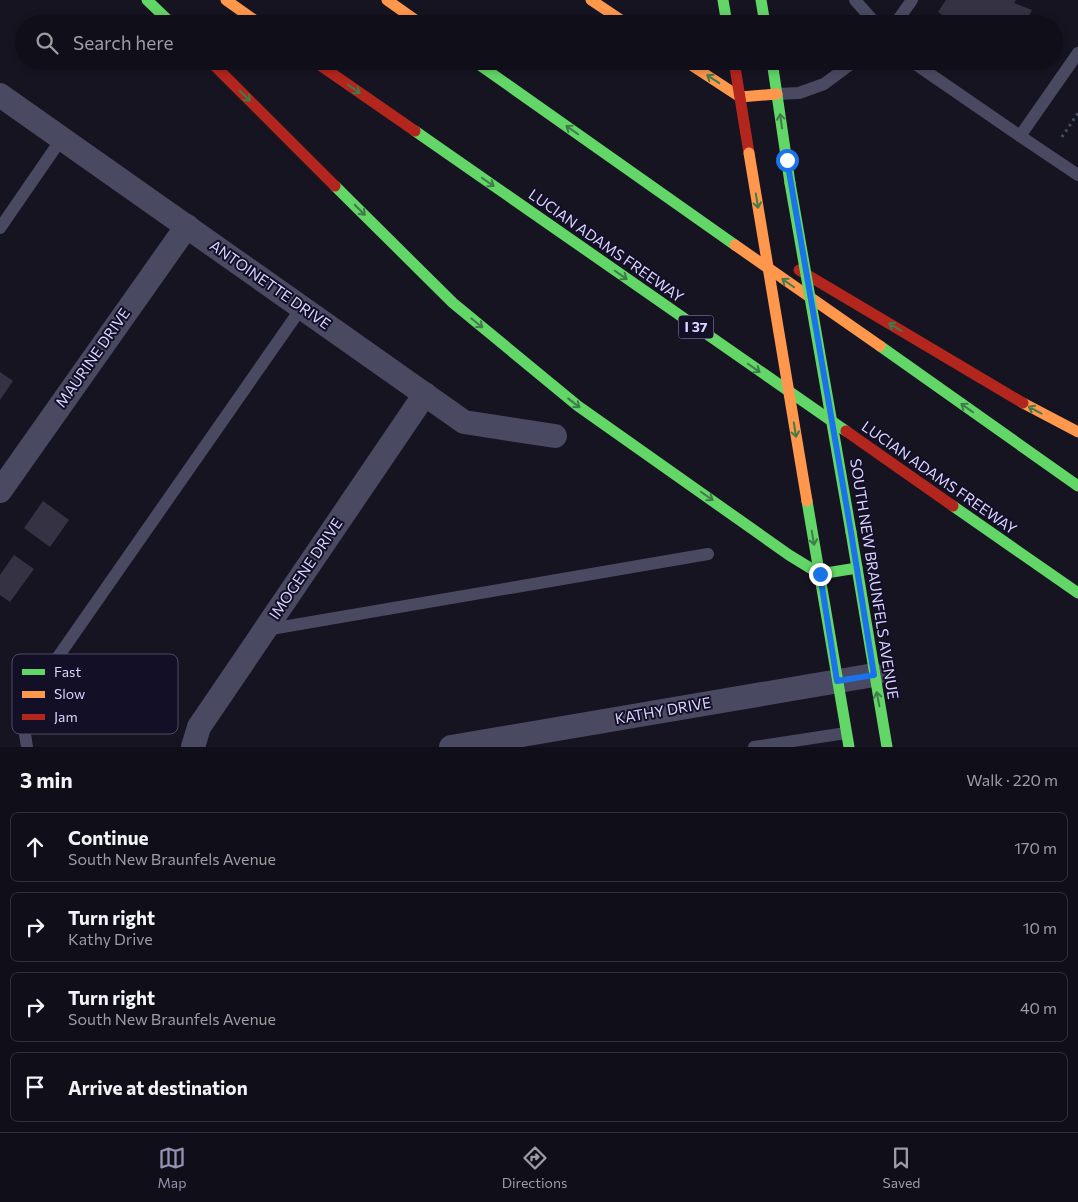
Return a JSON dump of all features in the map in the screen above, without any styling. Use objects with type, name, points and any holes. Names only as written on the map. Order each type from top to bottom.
[{"type":"main road","points":[[148,0],[163,15]]},
{"type":"main road","points":[[226,0],[247,15]]},
{"type":"main road","points":[[387,0],[408,15]]},
{"type":"main road","points":[[591,0],[614,15]]},
{"type":"main road","points":[[723,0],[726,15]]},
{"type":"main road","points":[[761,0],[764,15]]},
{"type":"main road","points":[[219,70],[453,303],[578,406],[820,574],[857,568]]},
{"type":"main road","name":"LUCIAN ADAMS FREEWAY","points":[[327,70],[1078,593]]},
{"type":"main road","points":[[487,70],[1078,486]]},
{"type":"main road","points":[[699,70],[740,97],[777,94]]},
{"type":"main road","points":[[736,70],[849,747]]},
{"type":"main road","name":"SOUTH NEW BRAUNFELS AVENUE","points":[[773,70],[790,183],[887,747]]},
{"type":"main road","points":[[611,158],[738,234]]},
{"type":"main road","points":[[755,244],[1026,405],[1078,432]]},
{"type":"street","name":"ANTOINETTE DRIVE","points":[[0,95],[464,422],[555,436]]},
{"type":"street","name":"MAURINE DRIVE","points":[[0,491],[187,226]]},
{"type":"street","name":"IMOGENE DRIVE","points":[[193,747],[199,727],[425,394]]},
{"type":"street","name":"KATHY DRIVE","points":[[451,747],[874,675]]},
{"type":"lane","points":[[855,0],[868,15]]},
{"type":"lane","points":[[902,15],[912,0]]},
{"type":"lane","points":[[1020,136],[1078,53]]},
{"type":"lane","points":[[777,94],[799,93],[824,84],[843,70]]},
{"type":"lane","points":[[924,70],[1078,175]]},
{"type":"lane","points":[[0,228],[62,138]]},
{"type":"lane","points":[[60,654],[302,307]]},
{"type":"lane","points":[[265,630],[708,554]]},
{"type":"lane","points":[[754,747],[811,743],[846,733]]},
{"type":"lane","points":[[24,734],[27,747]]},
{"type":"path","points":[[1062,137],[1078,113]]},
{"type":"building","points":[[946,0],[1016,0],[1014,3],[1032,10],[1029,15],[942,15],[938,12]]},
{"type":"building","points":[[0,372],[13,381],[0,400]]},
{"type":"building","points":[[43,501],[69,520],[50,547],[24,528]]},
{"type":"building","points":[[14,555],[34,569],[10,602],[0,595],[0,575]]},
{"type":"traffic: fast","points":[[147,0],[163,15]]},
{"type":"traffic: fast","points":[[723,0],[726,15]]},
{"type":"traffic: fast","points":[[761,0],[764,15]]},
{"type":"traffic: fast","points":[[487,70],[735,245]]},
{"type":"traffic: fast","points":[[773,70],[790,183]]},
{"type":"traffic: fast","points":[[415,131],[846,431]]},
{"type":"traffic: fast","points":[[790,183],[851,532]]},
{"type":"traffic: fast","points":[[335,186],[453,303],[578,406],[789,555],[820,574],[857,568]]},
{"type":"traffic: fast","points":[[880,346],[1078,486]]},
{"type":"traffic: fast","points":[[807,501],[849,747]]},
{"type":"traffic: fast","points":[[953,506],[1078,593]]},
{"type":"traffic: fast","points":[[851,532],[887,747]]},
{"type":"traffic: slow","points":[[226,0],[247,15]]},
{"type":"traffic: slow","points":[[387,0],[408,15]]},
{"type":"traffic: slow","points":[[591,0],[614,15]]},
{"type":"traffic: slow","points":[[699,70],[740,97],[777,94]]},
{"type":"traffic: slow","points":[[749,153],[807,501]]},
{"type":"traffic: slow","points":[[735,245],[880,346]]},
{"type":"traffic: slow","points":[[1023,403],[1078,432]]},
{"type":"traffic: jam","points":[[219,70],[335,186]]},
{"type":"traffic: jam","points":[[327,70],[415,131]]},
{"type":"traffic: jam","points":[[735,70],[749,153]]},
{"type":"traffic: jam","points":[[799,270],[1023,403]]},
{"type":"traffic: jam","points":[[846,431],[953,506]]},
{"type":"route","points":[[787,160],[874,675],[837,681],[820,574]]}]
